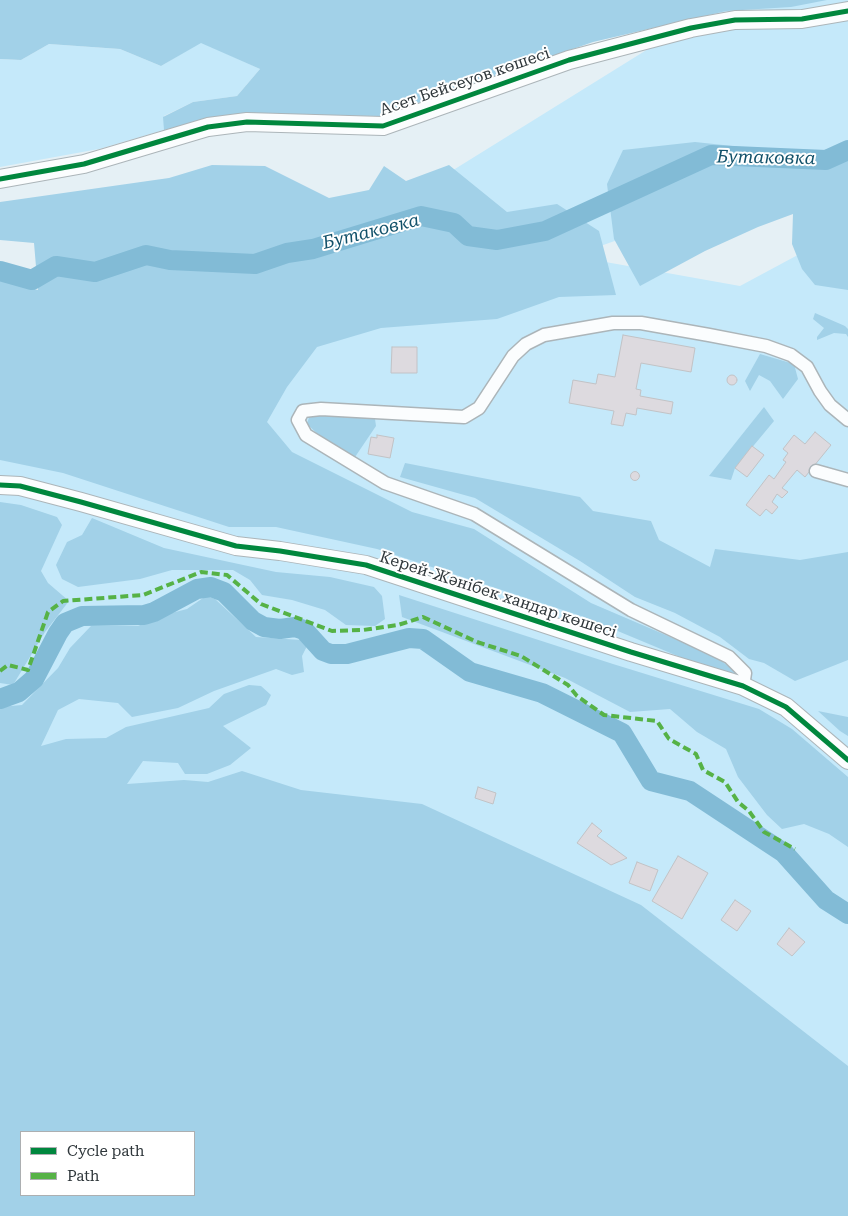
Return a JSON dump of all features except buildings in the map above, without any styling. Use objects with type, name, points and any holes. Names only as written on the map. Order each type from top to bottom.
[{"type":"main road","name":"Асет Бейсеуов көшесі","points":[[0,179],[84,164],[208,127],[247,122],[383,126],[569,60],[691,28],[735,20],[802,19],[848,11]]},
{"type":"main road","name":"Керей-Жәнібек хандар көшесі","points":[[0,485],[20,486],[236,546],[366,565],[631,652],[744,686],[786,708],[848,760]]},
{"type":"street","points":[[744,686],[745,673],[729,657],[631,610],[474,514],[384,483],[306,435],[298,420],[303,411],[321,409],[464,417],[479,408],[513,356],[526,344],[544,335],[612,323],[641,324],[709,335],[766,346],[791,355],[807,367],[830,405],[848,420]]},
{"type":"street","points":[[816,471],[848,480]]},
{"type":"shaded area","points":[[0,0],[827,0],[791,7],[726,11],[593,42],[381,116],[226,115],[164,130],[163,117],[193,102],[237,96],[260,69],[201,43],[161,66],[120,49],[49,44],[21,60],[0,59]]},
{"type":"shaded area","points":[[727,0],[848,0],[848,159],[572,256],[740,286],[848,228],[848,1216],[0,1216],[0,391],[244,300]]},
{"type":"shaded area","points":[[201,42],[260,69],[237,96],[193,102],[164,116],[164,130],[99,149],[0,167],[0,59],[21,60],[49,44],[120,49],[161,66]]},
{"type":"shaded area","points":[[695,142],[807,154],[848,145],[848,290],[815,285],[802,269],[792,244],[793,214],[758,227],[705,251],[640,286],[614,239],[607,184],[623,150]]},
{"type":"shaded area","points":[[212,165],[265,166],[329,198],[369,190],[384,166],[406,181],[449,165],[507,212],[557,204],[599,231],[616,295],[559,297],[497,319],[381,328],[317,347],[287,387],[267,422],[292,452],[412,512],[474,529],[591,603],[717,657],[735,672],[733,679],[584,617],[377,549],[276,527],[229,527],[63,473],[0,460],[0,279],[38,290],[34,243],[0,240],[0,202],[169,178]]},
{"type":"shaded area","points":[[815,313],[845,326],[848,329],[848,337],[846,334],[834,333],[817,340],[817,337],[824,328],[813,319]]},
{"type":"shaded area","points":[[760,354],[794,364],[798,379],[783,399],[770,381],[759,375],[750,391],[745,381]]},
{"type":"shaded area","points":[[764,407],[774,421],[735,468],[731,480],[709,476]]},
{"type":"shaded area","points":[[328,413],[375,419],[376,426],[355,457],[322,438],[307,424],[310,414]]},
{"type":"shaded area","points":[[405,463],[580,497],[593,511],[651,521],[659,540],[710,567],[715,549],[800,560],[848,552],[848,660],[795,681],[764,663],[749,659],[720,637],[675,613],[635,597],[580,561],[475,498],[400,477]]},
{"type":"shaded area","points":[[0,502],[21,505],[57,517],[62,525],[41,571],[48,583],[69,601],[45,632],[13,685],[0,683]]},
{"type":"shaded area","points":[[92,518],[164,548],[276,572],[330,577],[374,587],[382,596],[385,619],[375,626],[346,625],[325,610],[292,600],[262,595],[250,580],[233,570],[172,570],[140,579],[78,587],[62,579],[56,565],[67,542],[82,535]]},
{"type":"shaded area","points":[[399,595],[759,709],[792,729],[848,777],[848,847],[829,834],[804,824],[782,829],[767,815],[738,777],[726,749],[697,732],[670,709],[630,712],[565,678],[402,617]]},
{"type":"shaded area","points":[[206,596],[215,599],[256,637],[301,640],[307,646],[302,656],[304,672],[292,675],[276,669],[214,691],[178,708],[132,717],[118,703],[79,699],[58,710],[41,746],[66,739],[106,738],[126,727],[209,708],[224,694],[249,685],[261,686],[271,695],[266,705],[223,726],[251,748],[230,765],[207,774],[185,774],[178,763],[143,761],[127,784],[184,780],[208,782],[242,771],[301,790],[422,804],[641,905],[848,1066],[848,1216],[0,1216],[0,707],[22,705],[58,668],[70,648],[91,626],[138,626],[164,615],[187,609]]},
{"type":"shaded area","points":[[818,711],[848,717],[848,736],[840,731]]},
{"type":"waterway","name":"Бутаковка","points":[[0,271],[32,280],[56,266],[95,272],[146,255],[170,260],[255,264],[287,253],[313,249],[421,216],[454,223],[468,236],[497,240],[545,231],[711,155],[826,160],[848,150]]},
{"type":"waterway","points":[[0,699],[19,692],[34,679],[65,623],[82,616],[144,615],[154,612],[197,589],[211,587],[224,592],[253,621],[264,627],[280,629],[295,627],[304,630],[323,651],[331,654],[347,654],[409,638],[423,639],[470,672],[542,693],[622,733],[651,781],[690,791],[784,853],[826,900],[848,914]]},
{"type":"marked path","points":[[0,671],[8,665],[28,670],[48,612],[63,601],[143,595],[201,572],[227,575],[261,604],[332,631],[363,630],[398,625],[423,617],[477,642],[521,656],[568,685],[577,696],[604,715],[657,721],[669,739],[696,754],[703,770],[725,782],[738,802],[749,811],[764,832],[795,849]]},
{"type":"cycle path","points":[[0,179],[84,164],[208,127],[247,122],[383,126],[569,60],[691,28],[735,20],[802,19],[848,11]]},
{"type":"cycle path","points":[[0,485],[20,486],[236,546],[366,565],[631,652],[743,686],[786,707],[848,760]]}]
